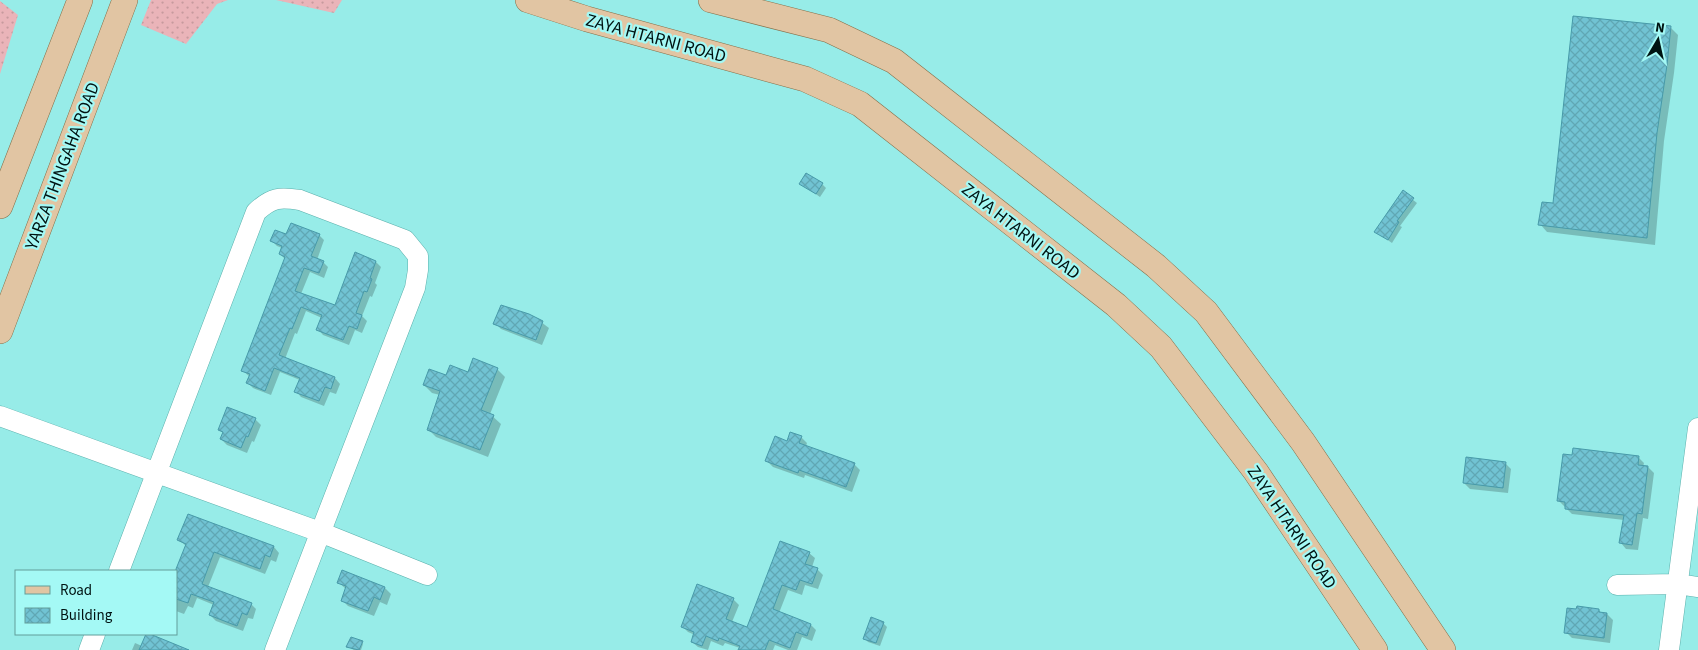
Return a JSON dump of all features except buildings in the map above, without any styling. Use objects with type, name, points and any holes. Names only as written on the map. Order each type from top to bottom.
[{"type":"main road","points":[[0,206],[80,0]]},
{"type":"main road","name":"ZAYA HTARNI ROAD","points":[[528,0],[587,19],[805,79],[860,104],[1116,305],[1162,347],[1256,472],[1375,650]]},
{"type":"main road","points":[[711,0],[830,30],[894,60],[1156,266],[1206,312],[1269,396],[1303,442],[1443,650]]},
{"type":"main road","name":"YARZA THINGAHA ROAD","points":[[0,331],[125,1]]},
{"type":"street","points":[[119,570],[256,212],[266,202],[282,198],[300,200],[406,240],[418,256],[415,288],[275,650]]},
{"type":"street","points":[[0,416],[320,532],[427,575]]},
{"type":"street","points":[[1669,650],[1688,585],[1698,428]]},
{"type":"street","points":[[1617,585],[1688,585]]},
{"type":"street","points":[[89,650],[95,635]]},
{"type":"shaded area","points":[[151,0],[228,0],[217,4],[186,44],[141,25]]},
{"type":"shaded area","points":[[276,0],[342,0],[334,13]]},
{"type":"shaded area","points":[[0,1],[18,15],[0,74]]}]
